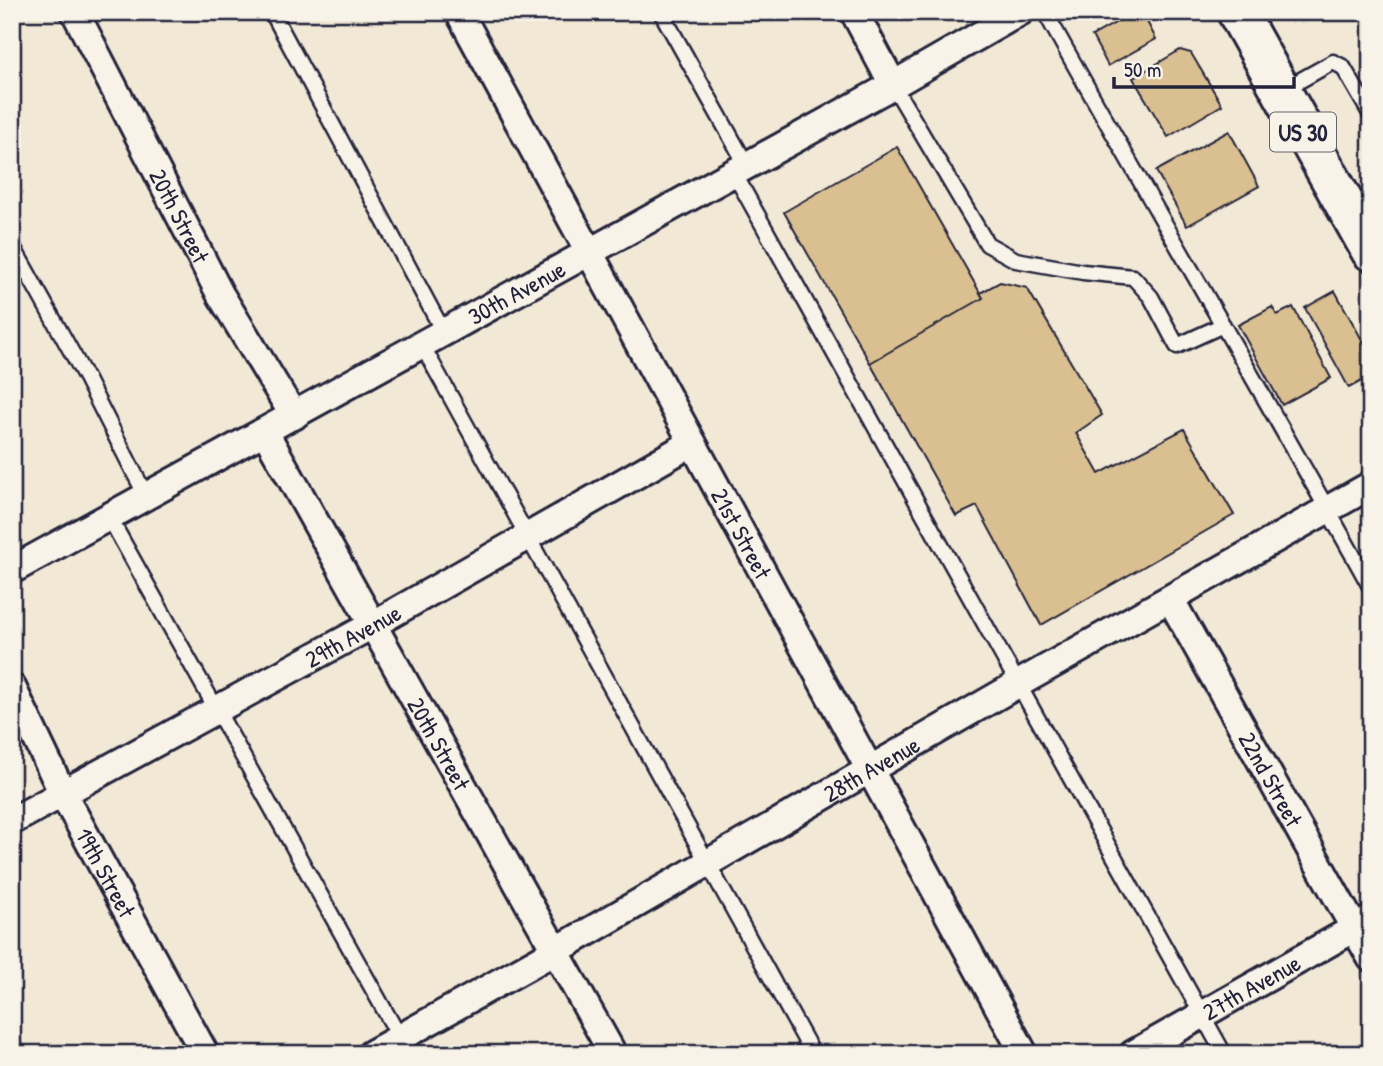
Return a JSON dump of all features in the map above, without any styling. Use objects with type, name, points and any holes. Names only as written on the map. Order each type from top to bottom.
[{"type":"highway","name":"US 30","points":[[1237,12],[1280,92],[1368,240]]},
{"type":"street","name":"20th Street","points":[[75,12],[220,294],[294,416]]},
{"type":"street","name":"21st Street","points":[[458,12],[1024,1054]]},
{"type":"street","points":[[854,12],[893,85]]},
{"type":"street","name":"30th Avenue","points":[[12,570],[740,170],[1020,12]]},
{"type":"street","name":"20th Street","points":[[265,432],[613,1054]]},
{"type":"street","name":"29th Avenue","points":[[12,821],[374,624],[692,443]]},
{"type":"street","name":"28th Avenue","points":[[371,1054],[405,1046],[555,951],[707,862],[1371,485]]},
{"type":"street","name":"22nd Street","points":[[1171,600],[1362,923],[1371,958]]},
{"type":"street","name":"19th Street","points":[[12,687],[62,792],[205,1054]]},
{"type":"street","name":"27th Avenue","points":[[1133,1054],[1362,923]]},
{"type":"lane","points":[[272,12],[529,536],[813,1054]]},
{"type":"lane","points":[[662,12],[740,170],[1018,684],[1224,1054]]},
{"type":"lane","points":[[1045,12],[1154,209],[1223,325],[1371,588]]},
{"type":"lane","points":[[1280,92],[1333,62],[1343,67],[1371,116]]},
{"type":"lane","points":[[893,85],[987,244],[1016,261],[1133,277],[1151,297],[1177,346],[1223,325]]},
{"type":"lane","points":[[12,245],[86,378],[146,496]]},
{"type":"lane","points":[[109,517],[405,1046]]},
{"type":"lane","points":[[12,1044],[18,1054]]},
{"type":"building","points":[[1133,13],[1143,14],[1156,39],[1108,66],[1092,36]]},
{"type":"building","points":[[1180,50],[1191,53],[1222,105],[1168,137],[1133,78]]},
{"type":"building","points":[[1229,131],[1259,186],[1187,226],[1156,171]]},
{"type":"building","points":[[897,147],[983,298],[870,363],[784,212]]},
{"type":"building","points":[[1000,282],[1027,288],[1102,415],[1076,433],[1099,474],[1184,429],[1234,515],[1041,625],[977,506],[956,516],[870,363],[983,298],[980,293]]},
{"type":"building","points":[[1335,291],[1371,356],[1371,376],[1349,388],[1305,308]]},
{"type":"building","points":[[1272,307],[1277,315],[1293,307],[1331,378],[1282,405],[1238,325]]}]
